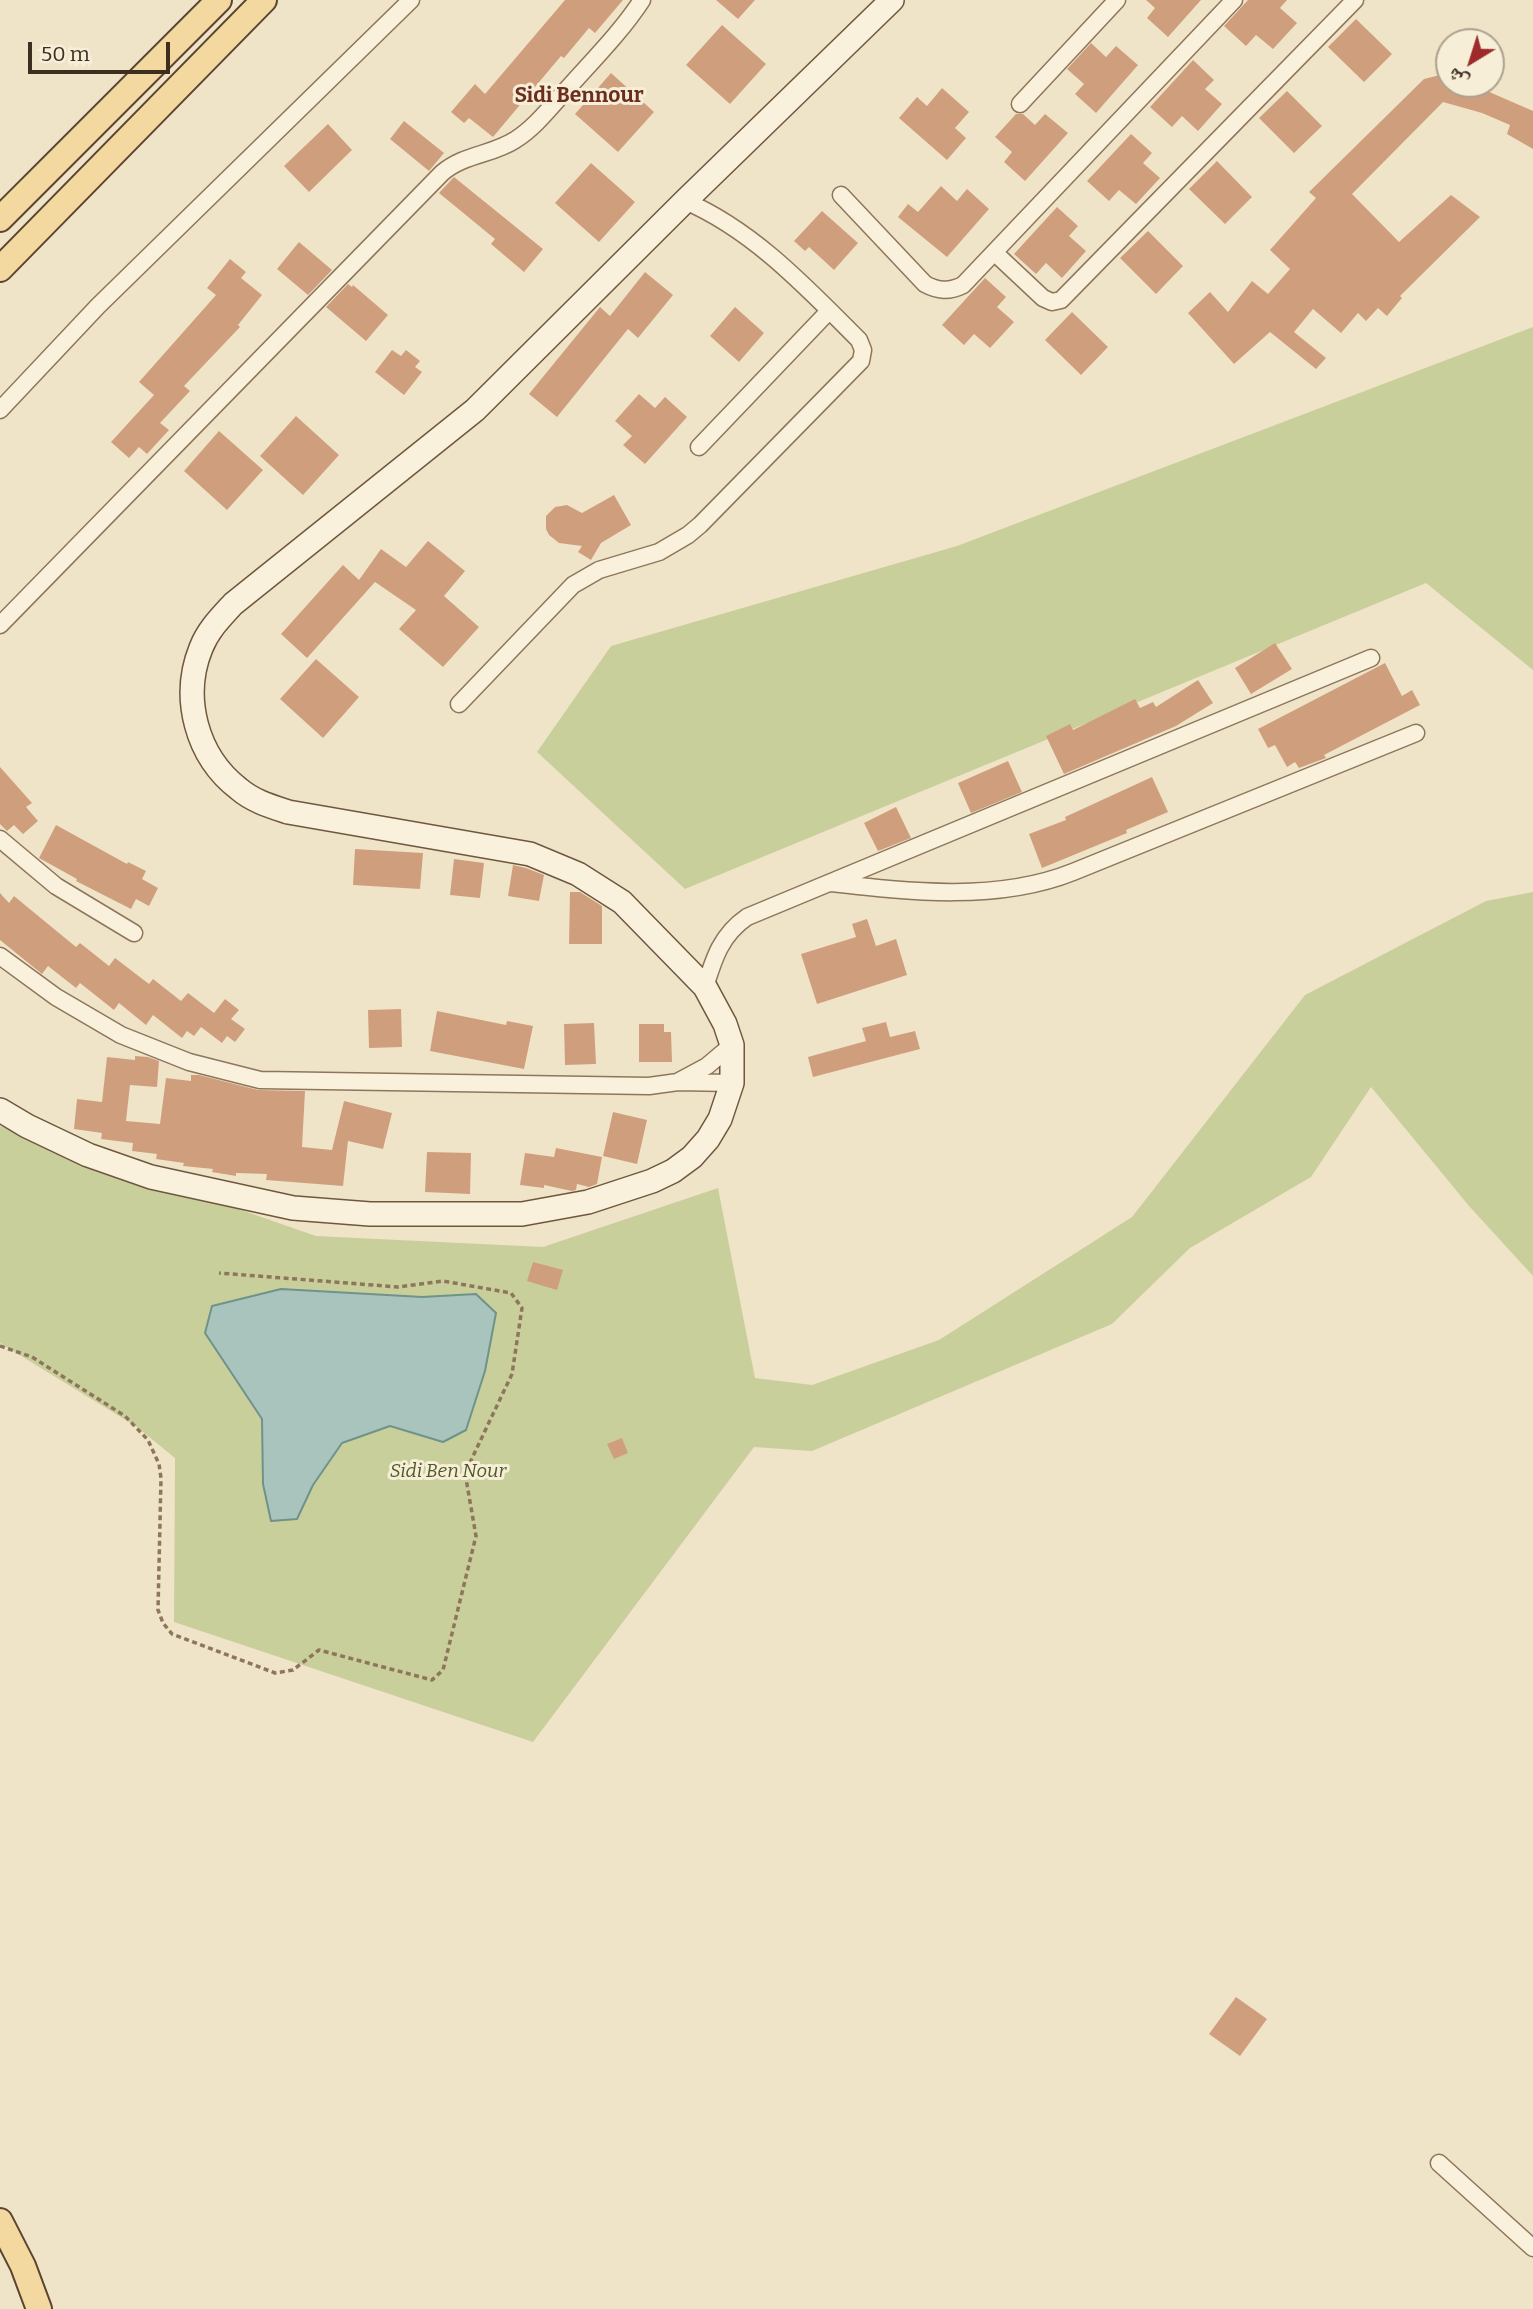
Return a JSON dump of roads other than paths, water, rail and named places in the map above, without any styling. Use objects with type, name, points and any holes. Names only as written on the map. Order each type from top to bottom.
[{"type":"main road","points":[[0,219],[219,0]]},
{"type":"main road","points":[[0,269],[264,0]]},
{"type":"main road","points":[[3,2228],[23,2266],[39,2309]]},
{"type":"street","points":[[0,411],[98,306],[411,0]]},
{"type":"street","points":[[0,625],[442,173],[458,161],[492,153],[530,130],[627,22],[642,0]]},
{"type":"street","points":[[0,1110],[27,1126],[88,1154],[152,1177],[216,1193],[306,1209],[370,1213],[522,1214],[588,1202],[652,1181],[673,1171],[692,1157],[708,1139],[720,1119],[732,1083],[732,1045],[725,1024],[705,987],[622,902],[589,880],[530,853],[288,812],[262,803],[239,790],[220,772],[205,749],[196,725],[192,698],[194,672],[202,646],[215,624],[233,604],[475,410],[892,0]]},
{"type":"street","points":[[1020,104],[1117,0]]},
{"type":"street","points":[[841,195],[925,284],[932,288],[948,290],[963,285],[1234,0]]},
{"type":"street","points":[[995,253],[1043,298],[1052,302],[1061,300],[1355,0]]},
{"type":"street","points":[[459,704],[573,585],[599,570],[659,552],[688,536],[863,356],[862,345],[745,234],[707,210],[685,201]]},
{"type":"street","points":[[699,447],[829,311]]},
{"type":"street","points":[[705,987],[719,946],[738,923],[1371,658]]},
{"type":"street","points":[[829,883],[913,890],[991,891],[1033,886],[1073,873],[1416,733]]},
{"type":"street","points":[[0,839],[55,886],[134,933]]},
{"type":"street","points":[[0,956],[56,997],[121,1035],[189,1062],[260,1080],[649,1086],[678,1082],[732,1083]]},
{"type":"street","points":[[678,1082],[706,1066],[732,1045]]},
{"type":"street","points":[[1439,2162],[1533,2248]]},
{"type":"water","points":[[281,1289],[422,1297],[476,1294],[496,1313],[485,1371],[466,1430],[443,1442],[390,1426],[342,1443],[313,1485],[297,1519],[271,1521],[263,1484],[262,1419],[205,1333],[212,1306]]},
{"type":"district","name":"Sidi Bennour","points":[[579,96]]},
{"type":"park label","name":"Sidi Ben Nour","points":[[448,1472]]}]
